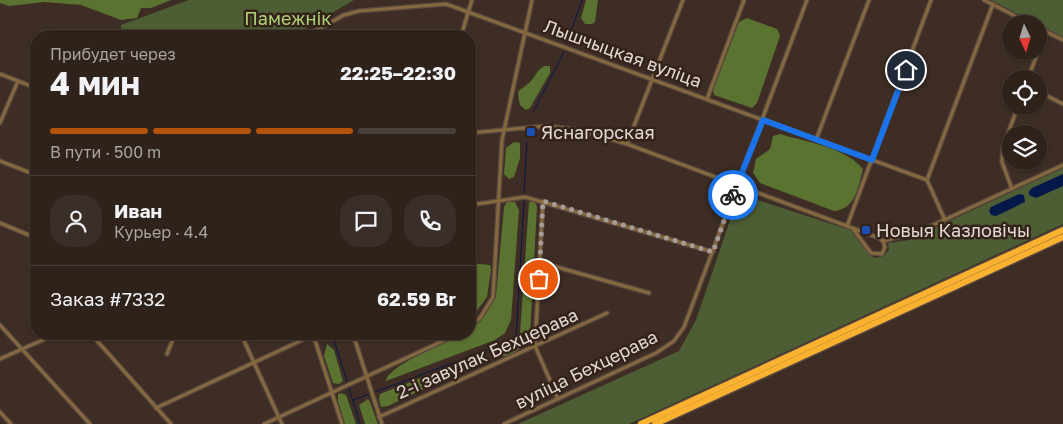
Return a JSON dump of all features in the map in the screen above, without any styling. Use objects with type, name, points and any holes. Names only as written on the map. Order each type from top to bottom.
[{"type":"highway","points":[[641,424],[1063,230]]},
{"type":"highway","points":[[655,424],[1063,237]]},
{"type":"street","points":[[463,30],[470,13],[472,0]]},
{"type":"street","points":[[476,321],[480,318],[492,297],[504,128],[532,0]]},
{"type":"street","points":[[627,144],[682,0]]},
{"type":"street","points":[[707,99],[744,0]]},
{"type":"street","name":"вуліца Бехцерава","points":[[504,424],[656,353],[674,341],[684,327],[807,0]]},
{"type":"street","points":[[816,140],[870,0]]},
{"type":"street","points":[[848,226],[931,0]]},
{"type":"street","points":[[984,0],[1014,15]]},
{"type":"street","name":"Лышчыцкая вуліца","points":[[320,30],[344,15],[400,5],[446,4],[927,180]]},
{"type":"street","points":[[945,220],[927,180],[993,4]]},
{"type":"street","points":[[1048,32],[1063,40]]},
{"type":"street","points":[[0,74],[30,86]]},
{"type":"street","points":[[0,123],[18,81]]},
{"type":"street","points":[[1047,96],[1063,104]]},
{"type":"street","points":[[1012,189],[1002,162],[1003,148],[1015,115]]},
{"type":"street","points":[[476,132],[504,128],[547,126],[580,130],[627,144],[848,226],[883,241],[910,236],[1063,165]]},
{"type":"street","points":[[0,160],[30,172]]},
{"type":"street","points":[[476,204],[525,197],[713,252]]},
{"type":"street","points":[[543,201],[535,346],[558,399]]},
{"type":"street","points":[[0,223],[30,236]]},
{"type":"street","points":[[853,229],[874,255],[882,254],[884,250],[883,241]]},
{"type":"street","points":[[540,262],[648,293]]},
{"type":"street","name":"2-і завулак Бехцерава","points":[[379,417],[607,313]]},
{"type":"street","points":[[0,324],[90,424]]},
{"type":"street","points":[[0,359],[42,340]]},
{"type":"street","points":[[96,340],[171,424]]},
{"type":"street","points":[[167,354],[173,340]]},
{"type":"street","points":[[244,340],[282,424]]},
{"type":"street","points":[[156,408],[300,340]]},
{"type":"street","points":[[315,340],[342,424]]},
{"type":"street","points":[[355,340],[382,424]]},
{"type":"street","points":[[264,424],[445,340]]},
{"type":"street","points":[[0,412],[11,424]]},
{"type":"green space","points":[[0,0],[171,0],[151,8],[141,8],[137,18],[121,20],[81,5],[44,2],[9,6],[0,3]]},
{"type":"green space","name":"Памежнік","points":[[189,0],[354,0],[303,30],[121,30],[121,25]]},
{"type":"green space","points":[[586,0],[598,0],[595,22],[592,24],[585,24],[581,18]]},
{"type":"green space","points":[[991,0],[1063,0],[1063,37],[1048,29],[1048,15],[1020,15]]},
{"type":"green space","points":[[747,18],[777,29],[780,36],[757,103],[752,108],[714,95],[713,90],[739,22]]},
{"type":"green space","points":[[544,66],[550,66],[550,73],[530,108],[526,110],[520,105],[519,90],[530,82]]},
{"type":"green space","points":[[780,134],[836,150],[846,155],[863,169],[852,202],[834,211],[760,183],[753,173],[756,159],[770,149],[773,136]]},
{"type":"green space","points":[[514,142],[520,143],[520,158],[514,177],[509,179],[504,174],[506,148]]},
{"type":"green space","points":[[1063,168],[1063,224],[629,424],[518,424],[679,351],[696,320],[739,194],[850,230],[869,254],[875,258],[884,256],[889,250],[888,243],[909,240]]},
{"type":"green space","points":[[507,202],[515,202],[519,210],[511,320],[505,333],[495,340],[386,381],[389,375],[407,361],[450,340],[476,340],[476,323],[485,315],[496,296],[504,207]]},
{"type":"green space","points":[[529,202],[535,202],[537,207],[530,335],[525,343],[514,353],[500,356],[499,351],[518,340],[520,334]]},
{"type":"green space","points":[[476,264],[490,265],[487,297],[476,312]]},
{"type":"green space","points":[[327,344],[334,350],[343,381],[339,384],[333,383],[324,356]]},
{"type":"green space","points":[[436,372],[442,372],[444,379],[388,406],[381,407],[380,394]]},
{"type":"green space","points":[[338,394],[346,395],[356,424],[345,424],[338,401]]},
{"type":"green space","points":[[368,399],[378,424],[365,424],[359,405]]},
{"type":"water","points":[[1063,174],[1063,186],[1036,198],[1029,195],[1029,191],[1032,188]]},
{"type":"water","points":[[1019,194],[1024,195],[1025,202],[996,216],[991,215],[989,211],[991,207]]},
{"type":"waterway","points":[[567,43],[582,0]]},
{"type":"waterway","points":[[533,112],[564,52]]},
{"type":"waterway","points":[[524,193],[527,142]]},
{"type":"waterway","points":[[375,392],[516,339],[524,200]]},
{"type":"waterway","points":[[334,340],[347,381]]},
{"type":"waterway","points":[[349,388],[360,424]]},
{"type":"waterway","points":[[354,400],[369,394]]},
{"type":"way so far","points":[[539,279],[543,201],[713,252],[733,195]]},
{"type":"place","name":"Яснагорская","points":[[531,132]]},
{"type":"place","name":"Новыя Казловічы","points":[[866,230]]},
{"type":"route","points":[[733,195],[763,120],[872,160],[906,70]]}]
